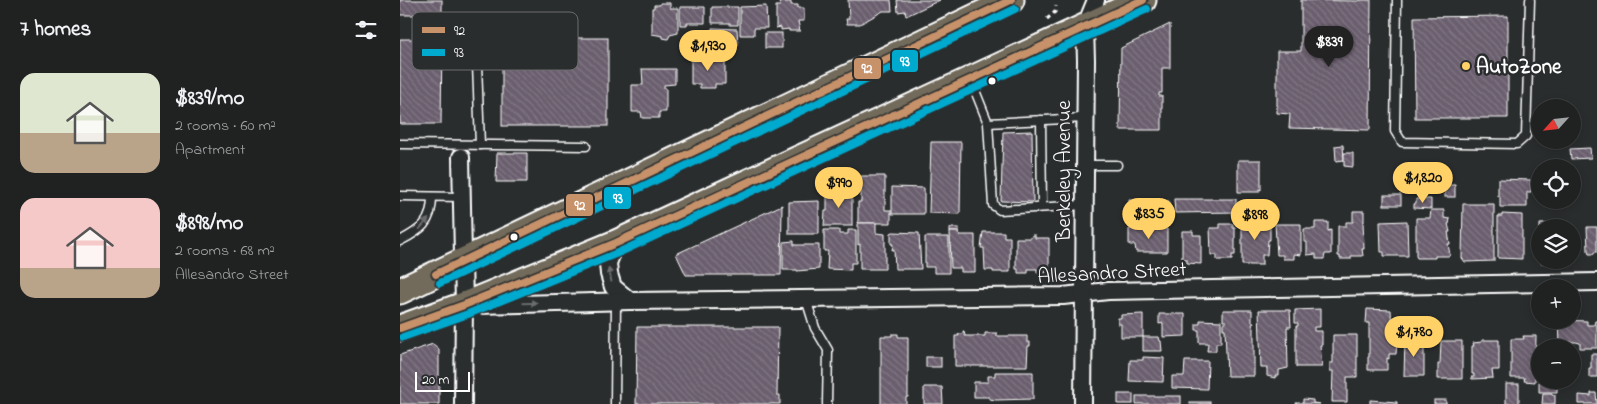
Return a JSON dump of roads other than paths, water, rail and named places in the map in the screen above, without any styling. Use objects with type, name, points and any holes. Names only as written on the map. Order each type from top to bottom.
[{"type":"main road","points":[[400,291],[1011,0]]},
{"type":"main road","points":[[400,328],[464,305],[616,243],[1144,0]]},
{"type":"street","name":"Berkeley Avenue","points":[[1083,404],[1085,27],[1096,0]]},
{"type":"street","points":[[461,151],[464,261],[463,404]]},
{"type":"street","points":[[616,243],[608,262],[609,274],[613,287],[623,301]]},
{"type":"street","name":"Allesandro Street","points":[[464,305],[623,301],[1063,296],[1108,291],[1597,282]]},
{"type":"lane","points":[[1397,0],[1396,135],[1402,142],[1517,144],[1526,136],[1530,0]]},
{"type":"lane","points":[[477,70],[480,145]]},
{"type":"lane","points":[[971,80],[988,123],[993,204],[1000,210],[1084,205]]},
{"type":"lane","points":[[988,123],[1084,118]]},
{"type":"lane","points":[[1041,120],[1042,207]]},
{"type":"lane","points":[[400,144],[461,151],[480,145],[586,146]]},
{"type":"lane","points":[[1084,166],[1117,165]]},
{"type":"lane","points":[[400,196],[462,198]]},
{"type":"lane","points":[[400,241],[420,229],[428,221],[432,209],[432,197]]},
{"type":"lane","points":[[806,299],[814,328],[828,350],[827,404]]},
{"type":"lane","points":[[615,404],[623,301]]},
{"type":"place","name":"AutoZone","points":[[1466,66]]}]
